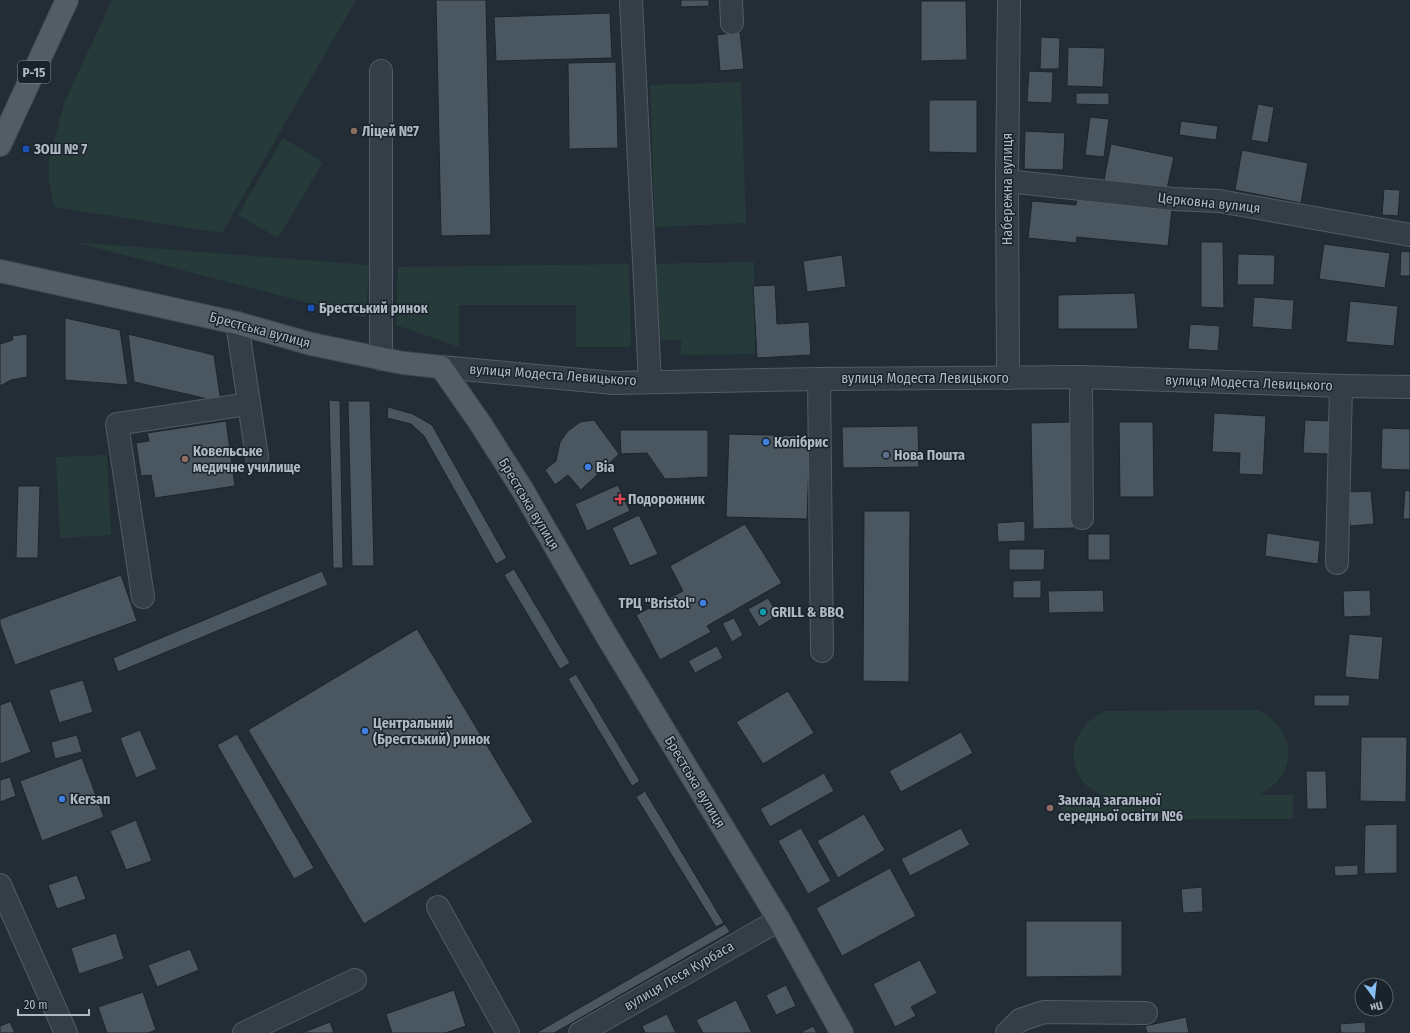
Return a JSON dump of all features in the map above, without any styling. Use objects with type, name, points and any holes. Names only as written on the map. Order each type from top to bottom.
[{"type":"main road","name":"Р-15","points":[[0,144],[67,0]]},
{"type":"main road","name":"Брестська вулиця","points":[[0,271],[237,323],[311,344],[403,363],[440,367],[480,422],[522,489],[605,633],[779,920],[842,1033]]},
{"type":"street","points":[[631,0],[650,382]]},
{"type":"street","points":[[731,0],[732,23]]},
{"type":"street","name":"Набережна вулиця","points":[[1008,378],[1007,181],[1009,0]]},
{"type":"street","points":[[381,72],[381,359]]},
{"type":"street","name":"Церковна вулиця","points":[[1007,181],[1173,199],[1219,201],[1410,235]]},
{"type":"street","points":[[237,323],[257,457]]},
{"type":"street","name":"вулиця Модеста Левицького","points":[[440,367],[614,383],[819,379],[1081,377],[1410,387]]},
{"type":"street","points":[[1081,377],[1082,518]]},
{"type":"street","points":[[819,379],[822,650]]},
{"type":"street","points":[[1337,563],[1341,386]]},
{"type":"street","points":[[143,597],[117,424],[248,404]]},
{"type":"street","points":[[0,885],[66,1033]]},
{"type":"street","points":[[438,907],[508,1033]]},
{"type":"street","name":"вулиця Леся Курбаса","points":[[580,1033],[779,920]]},
{"type":"street","points":[[244,1033],[355,980]]},
{"type":"street","points":[[1007,1033],[1020,1020],[1044,1012],[1146,1013]]},
{"type":"green space","points":[[112,0],[356,0],[222,233],[54,207],[49,182],[49,159],[64,103]]},
{"type":"green space","points":[[741,82],[746,223],[655,227],[650,85]]},
{"type":"green space","points":[[283,138],[323,162],[278,238],[238,215]]},
{"type":"green space","points":[[74,242],[369,265],[366,318]]},
{"type":"green space","points":[[754,262],[755,354],[681,355],[681,340],[649,340],[648,264]]},
{"type":"green space","points":[[629,264],[631,347],[576,347],[576,305],[459,305],[459,347],[396,325],[398,267]]},
{"type":"green space","points":[[107,455],[111,535],[60,538],[56,457]]},
{"type":"green space","points":[[1257,710],[1274,721],[1281,729],[1288,748],[1286,768],[1280,778],[1273,786],[1259,795],[1293,795],[1293,819],[1061,820],[1061,797],[1104,796],[1086,785],[1079,775],[1075,765],[1074,754],[1075,744],[1079,734],[1095,717],[1105,711]]},
{"type":"building","points":[[436,0],[486,0],[491,235],[441,236]]},
{"type":"building","points":[[681,0],[709,0],[709,6],[681,7]]},
{"type":"building","points":[[921,1],[966,1],[967,60],[921,61]]},
{"type":"building","points":[[610,13],[612,58],[496,61],[494,17]]},
{"type":"building","points":[[740,32],[744,69],[720,71],[717,35]]},
{"type":"building","points":[[1041,37],[1060,38],[1059,69],[1040,69]]},
{"type":"building","points":[[1068,47],[1105,48],[1103,87],[1067,86]]},
{"type":"building","points":[[616,62],[618,148],[569,149],[568,63]]},
{"type":"building","points":[[1029,71],[1053,72],[1052,103],[1027,102]]},
{"type":"building","points":[[1076,93],[1109,93],[1109,105],[1076,104]]},
{"type":"building","points":[[929,100],[977,100],[977,153],[929,152]]},
{"type":"building","points":[[1258,104],[1274,107],[1268,143],[1251,140]]},
{"type":"building","points":[[1090,117],[1109,119],[1104,157],[1085,155]]},
{"type":"building","points":[[1181,121],[1218,126],[1216,140],[1179,135]]},
{"type":"building","points":[[1025,131],[1065,133],[1063,170],[1024,169]]},
{"type":"building","points":[[1111,144],[1174,157],[1166,193],[1104,180]]},
{"type":"building","points":[[1242,150],[1308,163],[1301,203],[1235,190]]},
{"type":"building","points":[[1384,189],[1400,190],[1398,216],[1382,215]]},
{"type":"building","points":[[1077,199],[1172,209],[1168,246],[1077,237],[1076,243],[1028,238],[1032,201],[1076,205]]},
{"type":"building","points":[[1201,242],[1223,242],[1224,308],[1201,307]]},
{"type":"building","points":[[1324,244],[1390,253],[1385,288],[1319,279]]},
{"type":"building","points":[[1401,251],[1410,252],[1410,276],[1400,276]]},
{"type":"building","points":[[1238,254],[1275,255],[1274,285],[1237,285]]},
{"type":"building","points":[[842,255],[846,287],[807,292],[803,261]]},
{"type":"building","points":[[775,285],[777,324],[809,322],[811,355],[757,358],[753,286]]},
{"type":"building","points":[[1135,293],[1138,329],[1058,329],[1058,295]]},
{"type":"building","points":[[1254,297],[1294,300],[1292,330],[1252,327]]},
{"type":"building","points":[[1350,301],[1398,306],[1394,346],[1346,342]]},
{"type":"building","points":[[65,318],[120,330],[128,385],[65,380]]},
{"type":"building","points":[[1190,324],[1220,326],[1218,351],[1188,349]]},
{"type":"building","points":[[27,334],[27,377],[11,380],[0,386],[0,344],[13,340],[12,336]]},
{"type":"building","name":"Ковельське медичне училище","points":[[128,334],[214,355],[221,402],[134,382]]},
{"type":"building","points":[[329,400],[340,401],[343,568],[333,568]]},
{"type":"building","points":[[348,401],[370,401],[374,566],[352,566]]},
{"type":"building","points":[[388,407],[413,414],[432,425],[507,558],[496,564],[424,436],[411,424],[387,418]]},
{"type":"building","points":[[1214,413],[1266,416],[1263,475],[1239,474],[1240,453],[1212,452]]},
{"type":"building","points":[[594,420],[619,454],[581,490],[568,475],[555,485],[545,470],[556,461],[560,442],[568,431],[580,422]]},
{"type":"building","points":[[1305,420],[1333,421],[1331,454],[1303,453]]},
{"type":"building","name":"Ковельське медичне училище","points":[[226,421],[235,486],[155,498],[151,475],[141,476],[136,443],[149,441],[147,433]]},
{"type":"building","points":[[1072,422],[1074,528],[1033,529],[1031,423]]},
{"type":"building","points":[[1119,422],[1153,422],[1154,497],[1120,497]]},
{"type":"building","points":[[918,426],[919,467],[843,468],[842,427]]},
{"type":"building","points":[[1382,428],[1410,429],[1410,470],[1381,469]]},
{"type":"building","points":[[620,430],[708,430],[708,477],[665,479],[647,453],[621,454]]},
{"type":"building","points":[[729,434],[810,436],[807,519],[726,517]]},
{"type":"building","points":[[618,485],[630,511],[587,531],[575,504]]},
{"type":"building","points":[[18,486],[40,486],[38,558],[16,558]]},
{"type":"building","points":[[1405,490],[1410,491],[1410,519],[1403,519]]},
{"type":"building","points":[[1371,491],[1374,524],[1350,526],[1348,492]]},
{"type":"building","points":[[864,511],[910,511],[909,682],[863,681]]},
{"type":"building","points":[[639,515],[658,554],[630,566],[612,528]]},
{"type":"building","points":[[1025,521],[1025,541],[998,542],[997,523]]},
{"type":"building","name":"ТРЦ \"Bristol\"","points":[[745,524],[782,583],[707,626],[711,632],[660,660],[636,615],[683,591],[670,566]]},
{"type":"building","points":[[1267,533],[1320,541],[1318,564],[1265,556]]},
{"type":"building","points":[[1088,534],[1110,534],[1110,560],[1088,560]]},
{"type":"building","points":[[1009,549],[1045,549],[1044,570],[1009,570]]},
{"type":"building","points":[[514,569],[570,663],[560,669],[504,575]]},
{"type":"building","points":[[322,571],[328,585],[118,672],[113,658]]},
{"type":"building","points":[[121,575],[137,621],[15,665],[0,624],[0,619]]},
{"type":"building","points":[[1041,580],[1041,598],[1013,598],[1013,581]]},
{"type":"building","points":[[1103,590],[1104,612],[1049,613],[1048,591]]},
{"type":"building","points":[[1370,590],[1371,616],[1344,617],[1343,591]]},
{"type":"building","name":"GRILL & BBQ","points":[[768,598],[778,615],[759,627],[748,609]]},
{"type":"building","points":[[734,618],[743,635],[732,642],[722,623]]},
{"type":"building","points":[[417,629],[533,822],[364,924],[248,730]]},
{"type":"building","points":[[1349,634],[1383,637],[1379,680],[1345,677]]},
{"type":"building","points":[[717,646],[723,658],[695,673],[688,661]]},
{"type":"building","points":[[576,674],[640,781],[632,786],[568,679]]},
{"type":"building","points":[[83,680],[93,712],[59,723],[49,690]]},
{"type":"building","points":[[788,691],[814,733],[763,764],[736,722]]},
{"type":"building","points":[[1314,695],[1350,695],[1349,706],[1314,706]]},
{"type":"building","points":[[11,701],[31,752],[0,764],[0,705]]},
{"type":"building","points":[[140,730],[157,769],[136,778],[120,738]]},
{"type":"building","points":[[961,732],[973,753],[901,792],[889,771]]},
{"type":"building","points":[[237,734],[314,868],[294,879],[217,745]]},
{"type":"building","points":[[77,735],[82,752],[55,759],[51,742]]},
{"type":"building","points":[[1361,737],[1407,737],[1406,802],[1360,801]]},
{"type":"building","name":"Kersan","points":[[82,758],[104,817],[42,841],[20,781]]},
{"type":"building","points":[[1306,771],[1326,771],[1327,809],[1307,809]]},
{"type":"building","points":[[824,773],[834,791],[770,827],[760,809]]},
{"type":"building","points":[[10,777],[16,796],[0,802],[0,780]]},
{"type":"building","points":[[645,791],[724,923],[716,927],[636,797]]},
{"type":"building","points":[[864,814],[885,850],[838,878],[817,841]]},
{"type":"building","points":[[136,820],[152,861],[126,870],[110,831]]},
{"type":"building","points":[[1397,824],[1397,873],[1364,874],[1365,825]]},
{"type":"building","points":[[801,828],[831,881],[808,894],[778,841]]},
{"type":"building","points":[[961,828],[970,845],[910,876],[901,859]]},
{"type":"building","points":[[1358,865],[1358,875],[1335,876],[1334,866]]},
{"type":"building","points":[[890,868],[916,916],[842,956],[816,908]]},
{"type":"building","points":[[77,875],[86,899],[57,909],[48,885]]},
{"type":"building","points":[[1202,887],[1203,912],[1183,913],[1181,889]]},
{"type":"building","points":[[1026,921],[1122,921],[1122,976],[1026,977]]},
{"type":"building","points":[[725,924],[730,932],[554,1033],[536,1033]]},
{"type":"building","points":[[116,933],[124,959],[79,974],[71,948]]},
{"type":"building","points":[[190,949],[199,970],[157,987],[148,965]]},
{"type":"building","points":[[920,960],[937,993],[911,1007],[916,1016],[895,1027],[873,984]]},
{"type":"building","points":[[786,985],[796,1006],[776,1015],[766,995]]},
{"type":"building","points":[[454,990],[466,1026],[445,1033],[392,1033],[386,1014]]},
{"type":"building","points":[[143,992],[156,1030],[148,1033],[107,1033],[98,1007]]},
{"type":"building","points":[[736,1000],[752,1033],[703,1033],[696,1020]]},
{"type":"building","points":[[667,1014],[676,1033],[645,1033],[642,1026]]},
{"type":"building","points":[[1186,1017],[1189,1033],[1147,1033],[1145,1026]]},
{"type":"building","points":[[10,1022],[15,1033],[0,1033],[0,1026]]},
{"type":"building","points":[[330,1022],[334,1033],[302,1033]]},
{"type":"building","points":[[1365,1022],[1366,1033],[1341,1033],[1340,1024]]},
{"type":"building","points":[[813,1026],[817,1033],[800,1033]]},
{"type":"place","name":"Ліцей №7","points":[[354,131]]},
{"type":"place","name":"ЗОШ № 7","points":[[26,149]]},
{"type":"place","name":"Брестський ринок","points":[[311,308]]},
{"type":"place","name":"Колібрис","points":[[766,442]]},
{"type":"place","name":"Нова Пошта","points":[[886,455]]},
{"type":"place","name":"Ковельське медичне училище","points":[[185,459]]},
{"type":"place","name":"Віа","points":[[588,467]]},
{"type":"place","name":"Подорожник","points":[[620,499]]},
{"type":"place","name":"ТРЦ \"Bristol\"","points":[[703,603]]},
{"type":"place","name":"GRILL & BBQ","points":[[763,612]]},
{"type":"place","name":"Центральний (Брестський) ринок","points":[[365,731]]},
{"type":"place","name":"Kersan","points":[[62,799]]},
{"type":"place","name":"Заклад загальної середньої освіти №6","points":[[1050,808]]}]
